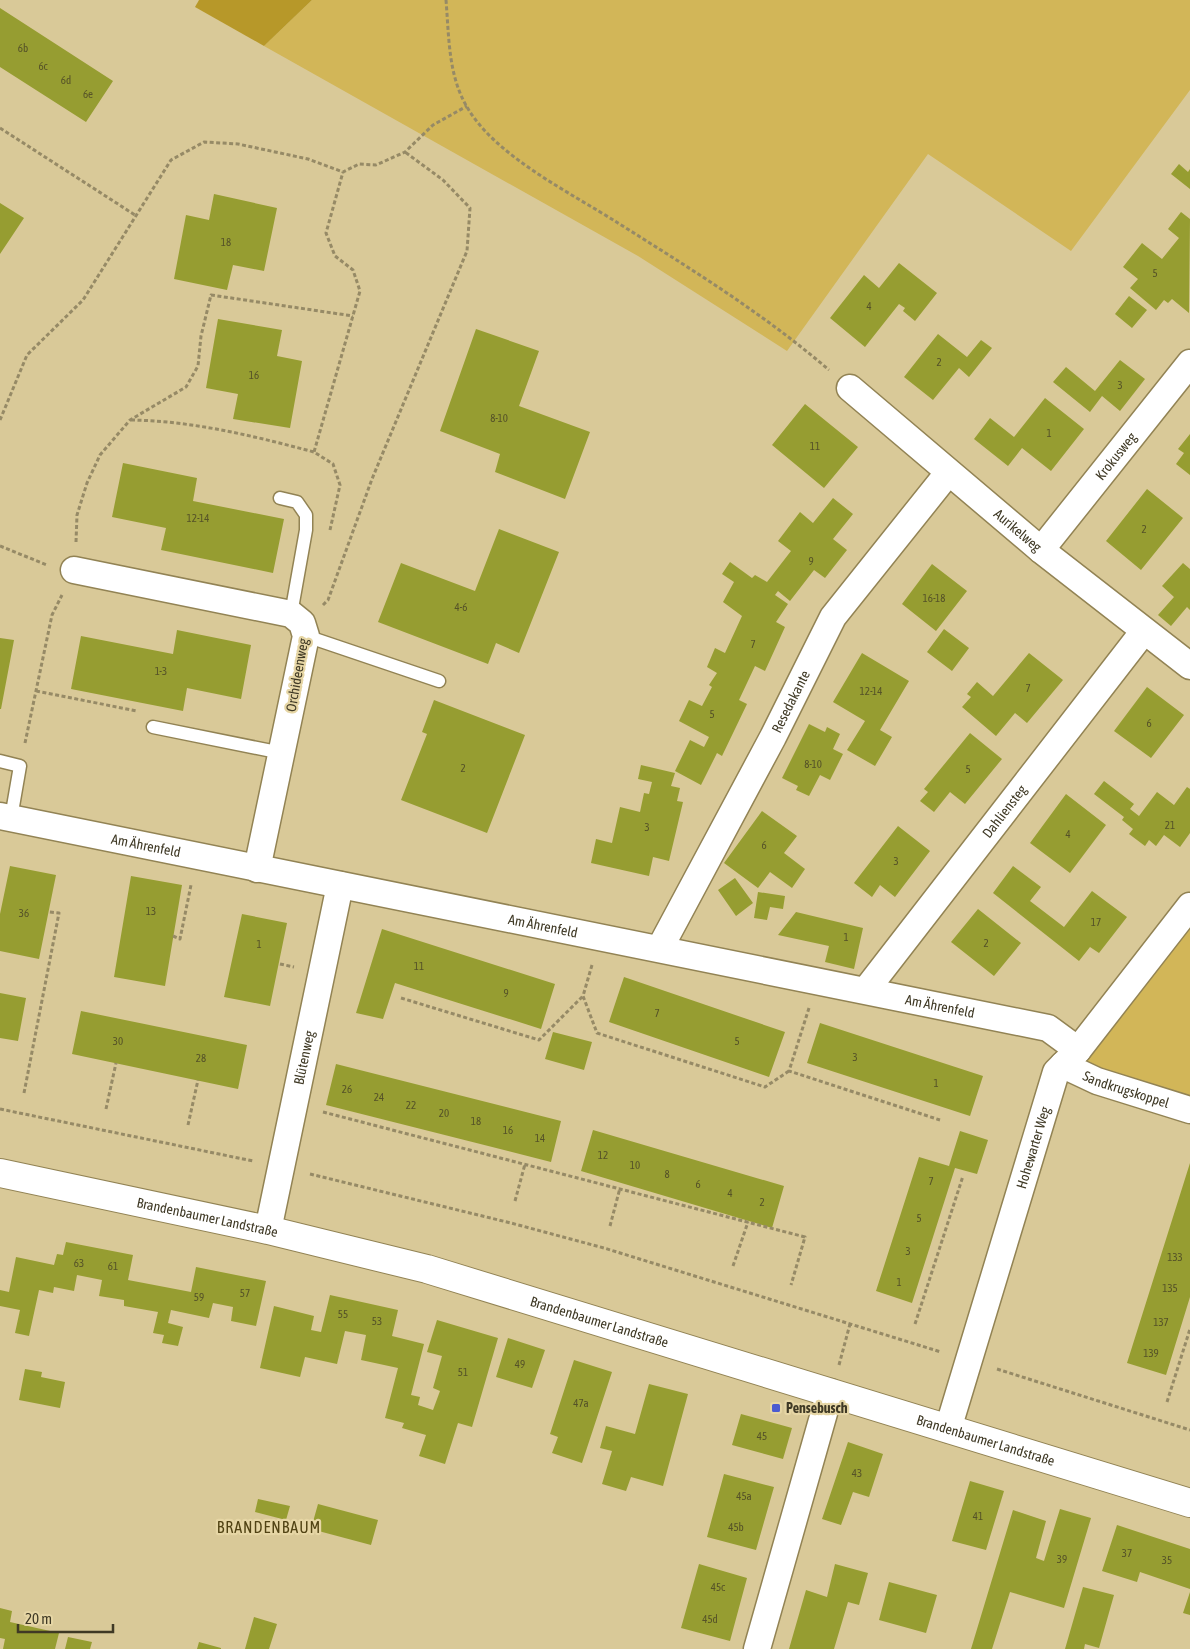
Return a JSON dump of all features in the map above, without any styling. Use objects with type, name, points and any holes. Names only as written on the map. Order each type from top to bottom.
[{"type":"main road","name":"Brandenbaumer Landstraße","points":[[0,1173],[268,1230],[427,1269],[1190,1503]]},
{"type":"street","name":"Krokusweg","points":[[1041,550],[1190,363]]},
{"type":"street","name":"Aurikelweg","points":[[850,388],[1041,550],[1190,666]]},
{"type":"street","name":"Resedakante","points":[[660,948],[768,746],[833,616],[948,473]]},
{"type":"street","points":[[74,570],[300,624]]},
{"type":"street","name":"Orchideenweg","points":[[258,869],[282,753],[300,624]]},
{"type":"street","name":"Dahliensteg","points":[[866,990],[1144,631]]},
{"type":"street","name":"Am Ährenfeld","points":[[5,817],[601,936],[1048,1028],[1071,1057]]},
{"type":"street","name":"Blütenweg","points":[[268,1230],[340,885]]},
{"type":"street","name":"Hohewarter Weg","points":[[948,1429],[1056,1072],[1071,1057],[1190,906]]},
{"type":"street","name":"Sandkrugskoppel","points":[[1071,1057],[1096,1081],[1190,1110]]},
{"type":"street","points":[[758,1649],[830,1392]]},
{"type":"lane","points":[[280,498],[297,502],[306,515],[300,624],[439,681]]},
{"type":"lane","points":[[152,727],[282,753]]},
{"type":"lane","points":[[0,761],[20,766],[5,817]]},
{"type":"path","points":[[446,0],[450,56],[457,86],[466,106],[482,128],[524,164],[722,289],[792,339],[850,388]]},
{"type":"path","points":[[0,420],[28,355],[83,300],[171,160],[204,142],[238,144],[308,159],[343,172],[359,164],[376,165],[405,152],[433,125],[466,106]]},
{"type":"path","points":[[0,128],[135,215]]},
{"type":"path","points":[[300,624],[328,600],[372,479],[467,251],[470,208],[443,180],[405,152]]},
{"type":"path","points":[[314,452],[360,291],[353,270],[335,256],[326,233],[343,172]]},
{"type":"path","points":[[20,766],[52,616],[74,570],[77,515],[87,483],[100,455],[130,420],[186,386],[198,366],[201,336],[211,295],[353,316]]},
{"type":"path","points":[[130,420],[159,421],[218,429],[314,452],[333,464],[340,485],[330,532]]},
{"type":"path","points":[[0,546],[48,566],[74,570]]},
{"type":"path","points":[[173,936],[180,939],[197,856]]},
{"type":"path","points":[[24,1093],[59,913],[49,912]]},
{"type":"path","points":[[401,998],[539,1040],[583,996],[601,936]]},
{"type":"path","points":[[583,996],[597,1033],[765,1087],[789,1071],[818,980]]},
{"type":"path","points":[[106,1109],[116,1064]]},
{"type":"path","points":[[789,1071],[940,1120]]},
{"type":"path","points":[[188,1125],[198,1080]]},
{"type":"path","points":[[293,1104],[805,1237],[791,1285]]},
{"type":"path","points":[[0,1109],[281,1166],[604,1248],[1190,1430]]},
{"type":"path","points":[[515,1201],[524,1164]]},
{"type":"path","points":[[915,1324],[963,1176]]},
{"type":"path","points":[[610,1226],[620,1188]]},
{"type":"path","points":[[733,1266],[748,1222]]},
{"type":"path","points":[[830,1392],[850,1324]]},
{"type":"path","points":[[1167,1402],[1190,1329]]},
{"type":"shaded area","points":[[199,0],[312,0],[264,46],[195,7]]},
{"type":"shaded area","points":[[312,0],[1190,0],[1190,90],[1071,251],[928,154],[787,351],[638,256],[264,46]]},
{"type":"shaded area","points":[[1190,928],[1190,1100],[1085,1064]]},
{"type":"building","points":[[0,8],[113,81],[86,122],[0,67]]},
{"type":"building","points":[[1179,164],[1188,172],[1190,169],[1190,189],[1171,174]]},
{"type":"building","points":[[214,194],[277,208],[264,271],[233,265],[227,290],[174,279],[186,215],[209,220]]},
{"type":"building","points":[[0,203],[24,218],[0,254]]},
{"type":"building","points":[[1181,212],[1190,219],[1189,313],[1172,299],[1168,303],[1164,300],[1156,310],[1130,288],[1138,279],[1123,267],[1142,243],[1162,259],[1179,238],[1168,229]]},
{"type":"building","points":[[899,263],[937,293],[915,321],[903,311],[905,308],[899,304],[865,347],[830,318],[864,275],[879,288]]},
{"type":"building","points":[[1129,296],[1147,310],[1132,328],[1115,314]]},
{"type":"building","points":[[218,319],[282,330],[277,356],[302,361],[290,428],[233,419],[238,394],[206,388]]},
{"type":"building","points":[[476,329],[539,351],[519,406],[590,432],[565,499],[495,472],[500,454],[440,431]]},
{"type":"building","points":[[938,334],[967,357],[981,340],[992,348],[969,377],[959,368],[933,400],[904,377]]},
{"type":"building","points":[[1120,360],[1145,379],[1120,411],[1102,396],[1090,412],[1053,382],[1066,367],[1095,391]]},
{"type":"building","points":[[1045,398],[1084,429],[1051,471],[1022,448],[1008,466],[974,439],[990,418],[1014,437]]},
{"type":"building","points":[[805,404],[858,447],[824,488],[772,445]]},
{"type":"building","points":[[1190,434],[1190,475],[1176,464],[1184,453],[1178,449]]},
{"type":"building","points":[[123,463],[197,478],[193,501],[284,519],[273,573],[161,550],[166,528],[112,517]]},
{"type":"building","points":[[1147,489],[1183,518],[1141,570],[1106,541]]},
{"type":"building","points":[[833,498],[853,514],[833,539],[847,550],[825,578],[814,570],[790,601],[778,591],[775,595],[788,604],[776,622],[785,627],[765,671],[755,666],[739,700],[747,704],[722,756],[717,753],[701,785],[675,771],[690,740],[704,747],[709,737],[679,721],[689,700],[702,706],[712,687],[709,685],[717,673],[707,667],[715,648],[725,653],[742,616],[723,602],[734,582],[722,574],[730,562],[752,578],[755,575],[767,582],[791,551],[778,541],[800,512],[813,523]]},
{"type":"building","points":[[499,529],[559,552],[519,653],[496,643],[488,664],[378,622],[401,563],[475,591]]},
{"type":"building","points":[[1183,563],[1190,569],[1190,610],[1187,607],[1171,626],[1158,615],[1174,597],[1162,586]]},
{"type":"building","points":[[932,564],[967,591],[936,631],[902,604]]},
{"type":"building","points":[[944,629],[969,648],[952,671],[927,652]]},
{"type":"building","points":[[177,630],[251,645],[241,699],[187,688],[183,711],[71,689],[81,636],[173,654]]},
{"type":"building","points":[[0,638],[14,640],[1,709],[0,709]]},
{"type":"building","points":[[862,653],[909,681],[880,730],[892,737],[875,766],[847,750],[865,721],[833,702]]},
{"type":"building","points":[[1029,653],[1063,680],[1027,723],[1015,713],[996,736],[962,707],[971,697],[967,694],[977,682],[993,696]]},
{"type":"building","points":[[1147,687],[1184,715],[1151,758],[1114,731]]},
{"type":"building","points":[[434,700],[525,735],[487,833],[401,800],[427,734],[422,732]]},
{"type":"building","points":[[809,724],[825,732],[827,727],[840,734],[833,749],[843,754],[830,780],[820,775],[809,796],[796,790],[798,786],[782,778]]},
{"type":"building","points":[[970,733],[1002,759],[965,804],[950,792],[934,812],[920,801],[928,792],[924,789]]},
{"type":"building","points":[[641,765],[675,773],[671,786],[680,788],[677,801],[683,802],[669,861],[653,857],[649,876],[591,863],[596,839],[612,843],[620,807],[640,812],[644,793],[649,794],[652,782],[638,779]]},
{"type":"building","points":[[1104,781],[1134,804],[1130,809],[1139,816],[1157,792],[1174,805],[1187,787],[1190,789],[1190,833],[1180,847],[1164,835],[1156,846],[1149,840],[1145,846],[1129,834],[1133,829],[1122,820],[1124,817],[1094,794]]},
{"type":"building","points":[[1066,794],[1106,825],[1070,873],[1030,843]]},
{"type":"building","points":[[762,811],[797,836],[784,853],[805,869],[792,888],[770,872],[758,888],[724,863]]},
{"type":"building","points":[[898,826],[930,851],[895,897],[880,885],[872,897],[854,883]]},
{"type":"building","points":[[10,866],[56,875],[39,959],[0,951],[0,914]]},
{"type":"building","points":[[1013,866],[1041,887],[1030,901],[1064,927],[1092,891],[1127,917],[1099,953],[1090,947],[1079,961],[993,893]]},
{"type":"building","points":[[131,876],[182,885],[165,986],[114,977]]},
{"type":"building","points":[[735,878],[753,903],[736,916],[718,890]]},
{"type":"building","points":[[758,892],[785,896],[783,909],[770,907],[767,920],[754,918]]},
{"type":"building","points":[[978,909],[1021,943],[994,976],[951,942]]},
{"type":"building","points":[[796,912],[863,928],[854,969],[825,962],[829,946],[778,935]]},
{"type":"building","points":[[242,914],[287,923],[270,1006],[224,997]]},
{"type":"building","points":[[382,929],[555,984],[541,1029],[395,983],[383,1019],[356,1013]]},
{"type":"building","points":[[624,977],[785,1032],[769,1077],[609,1022]]},
{"type":"building","points":[[0,993],[26,998],[18,1041],[0,1038]]},
{"type":"building","points":[[81,1011],[247,1045],[238,1089],[72,1054]]},
{"type":"building","points":[[820,1023],[983,1076],[970,1116],[807,1063]]},
{"type":"building","points":[[553,1032],[592,1042],[584,1070],[545,1059]]},
{"type":"building","points":[[336,1064],[561,1121],[551,1162],[326,1105]]},
{"type":"building","points":[[593,1130],[784,1186],[772,1228],[581,1171]]},
{"type":"building","points":[[960,1131],[988,1140],[977,1174],[955,1168],[912,1303],[876,1291],[919,1157],[949,1166]]},
{"type":"building","points":[[1190,1163],[1190,1297],[1166,1375],[1127,1363]]},
{"type":"building","points":[[66,1242],[133,1255],[128,1280],[191,1292],[196,1267],[266,1281],[256,1326],[231,1321],[233,1307],[213,1303],[209,1318],[171,1310],[168,1323],[183,1327],[178,1346],[162,1343],[164,1335],[153,1333],[158,1312],[124,1306],[124,1300],[99,1296],[102,1280],[77,1275],[74,1291],[54,1287],[53,1293],[39,1290],[29,1336],[15,1333],[20,1310],[0,1306],[0,1290],[9,1292],[16,1257],[54,1265],[57,1254],[63,1255]]},
{"type":"building","points":[[330,1295],[398,1310],[392,1336],[424,1344],[411,1395],[420,1397],[418,1405],[433,1410],[440,1391],[433,1388],[442,1356],[427,1352],[437,1320],[498,1338],[472,1427],[458,1423],[445,1464],[419,1456],[426,1435],[402,1428],[404,1423],[385,1418],[398,1368],[361,1360],[366,1335],[345,1331],[337,1364],[305,1357],[300,1377],[260,1368],[274,1306],[314,1316],[311,1330],[321,1332]]},
{"type":"building","points":[[508,1338],[545,1350],[532,1388],[496,1377]]},
{"type":"building","points":[[574,1360],[612,1372],[582,1463],[552,1453],[558,1437],[550,1434]]},
{"type":"building","points":[[25,1369],[42,1372],[41,1377],[65,1382],[60,1408],[19,1400]]},
{"type":"building","points":[[649,1384],[688,1394],[663,1486],[631,1477],[626,1491],[602,1484],[612,1451],[600,1448],[606,1426],[635,1434]]},
{"type":"building","points":[[741,1414],[792,1428],[783,1459],[732,1445]]},
{"type":"building","points":[[848,1442],[883,1454],[869,1497],[853,1492],[841,1525],[822,1519]]},
{"type":"building","points":[[724,1474],[774,1487],[756,1550],[707,1537]]},
{"type":"building","points":[[970,1481],[1004,1491],[986,1550],[952,1541]]},
{"type":"building","points":[[258,1499],[290,1506],[286,1520],[255,1512]]},
{"type":"building","points":[[318,1504],[378,1520],[371,1545],[311,1529]]},
{"type":"building","points":[[1060,1509],[1091,1518],[1064,1608],[1010,1592],[992,1649],[971,1649],[1013,1510],[1046,1521],[1036,1558],[1044,1561]]},
{"type":"building","points":[[1117,1525],[1190,1549],[1190,1589],[1140,1572],[1137,1582],[1102,1571]]},
{"type":"building","points":[[699,1564],[747,1578],[730,1641],[681,1628]]},
{"type":"building","points":[[835,1564],[868,1573],[859,1605],[848,1602],[834,1649],[789,1649],[806,1590],[827,1597]]},
{"type":"building","points":[[889,1582],[937,1595],[926,1633],[879,1620]]},
{"type":"building","points":[[1083,1587],[1114,1595],[1099,1648],[1085,1644],[1084,1649],[1065,1649]]},
{"type":"building","points":[[1190,1592],[1190,1615],[1183,1613]]},
{"type":"building","points":[[0,1608],[12,1611],[10,1622],[59,1633],[55,1649],[3,1649],[5,1639],[0,1638]]},
{"type":"building","points":[[254,1617],[277,1624],[269,1649],[245,1649]]},
{"type":"building","points":[[68,1637],[92,1642],[90,1649],[65,1649]]},
{"type":"building","points":[[199,1642],[221,1648],[221,1649],[197,1649]]},
{"type":"place","name":"Pensebusch","points":[[776,1408]]},
{"type":"district","name":"BRANDENBAUM","points":[[269,1527]]}]
